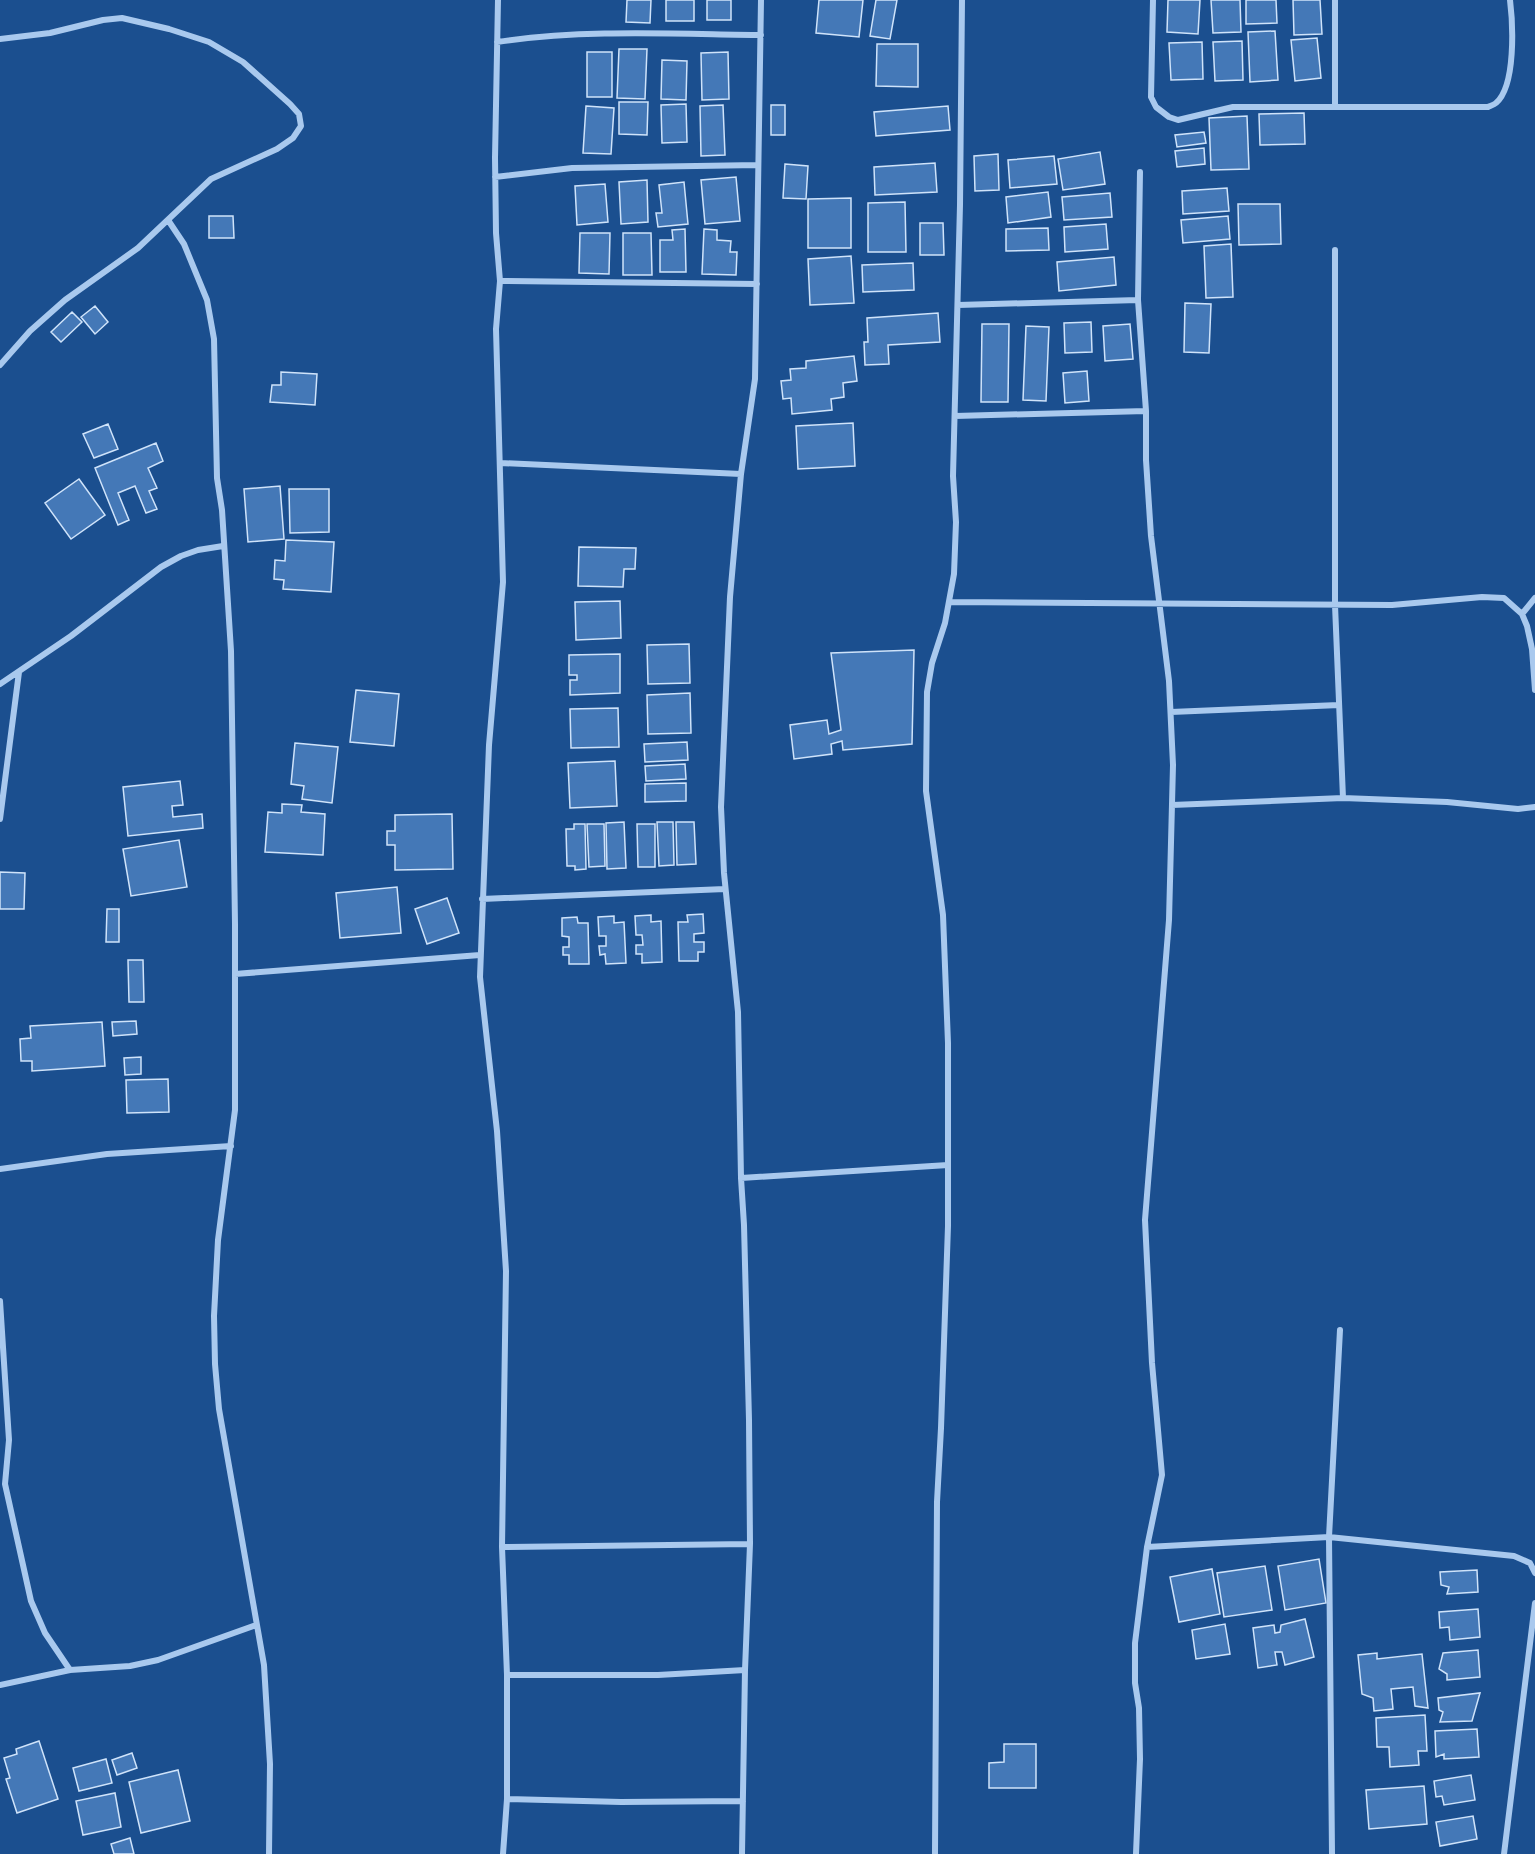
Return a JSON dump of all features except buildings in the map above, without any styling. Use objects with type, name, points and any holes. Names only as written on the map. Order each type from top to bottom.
[{"type":"street","points":[[498,0],[495,177],[500,282],[496,329],[503,582],[489,746],[480,977],[499,1151],[506,1270],[502,1547],[507,1675],[507,1799],[503,1854]]},
{"type":"street","points":[[742,1854],[750,1544],[749,1397],[738,1012],[725,889],[721,807],[725,676],[741,474],[755,379],[761,0]]},
{"type":"street","points":[[935,1854],[937,1502],[942,1428],[948,1226],[948,1043],[938,870],[926,791],[927,692],[932,663],[950,602],[954,574],[956,522],[953,476],[962,0]]},
{"type":"street","points":[[1153,0],[1151,97],[1156,107],[1169,117],[1178,120],[1233,106],[1488,107],[1497,103],[1504,90],[1509,70],[1512,18],[1510,0]]},
{"type":"street","points":[[1335,0],[1335,107]]},
{"type":"street","points":[[0,39],[50,33],[103,20],[122,18],[169,29],[209,42],[243,62],[299,114],[301,126],[293,138],[277,149],[211,179],[138,248],[65,300],[30,331],[0,365]]},
{"type":"street","points":[[497,42],[576,34],[761,35]]},
{"type":"street","points":[[495,177],[572,168],[758,165]]},
{"type":"street","points":[[1136,1854],[1140,1760],[1135,1643],[1147,1546],[1162,1475],[1152,1363],[1145,1220],[1169,920],[1173,765],[1169,681],[1158,605],[1148,493],[1146,411],[1138,300],[1140,172]]},
{"type":"street","points":[[168,220],[184,243],[207,300],[214,339],[217,478],[231,651],[235,974],[235,1110],[218,1239],[214,1316],[215,1364],[219,1409],[264,1665],[270,1764],[269,1854]]},
{"type":"street","points":[[1335,250],[1335,605],[1343,798]]},
{"type":"street","points":[[500,282],[756,284]]},
{"type":"street","points":[[958,305],[1138,300]]},
{"type":"street","points":[[955,416],[1146,411]]},
{"type":"street","points":[[500,463],[741,474]]},
{"type":"street","points":[[0,684],[72,636],[161,567],[198,550],[224,546]]},
{"type":"street","points":[[950,602],[1392,605],[1482,597],[1504,598],[1522,614],[1527,626],[1532,649],[1535,690]]},
{"type":"street","points":[[1522,614],[1535,598]]},
{"type":"street","points":[[0,819],[19,672]]},
{"type":"street","points":[[1171,712],[1339,705]]},
{"type":"street","points":[[1172,805],[1343,798],[1447,802],[1518,809],[1535,807]]},
{"type":"street","points":[[482,899],[725,889]]},
{"type":"street","points":[[235,974],[480,955]]},
{"type":"street","points":[[0,1169],[107,1154],[231,1146]]},
{"type":"street","points":[[741,1178],[948,1165]]},
{"type":"street","points":[[0,1301],[9,1428],[5,1484],[31,1601],[45,1633],[70,1670]]},
{"type":"street","points":[[1332,1854],[1329,1537],[1340,1330]]},
{"type":"street","points":[[1147,1546],[1329,1537],[1514,1556],[1530,1563],[1535,1573]]},
{"type":"street","points":[[502,1547],[750,1544]]},
{"type":"street","points":[[1504,1854],[1535,1603]]},
{"type":"street","points":[[0,1685],[70,1670],[130,1666],[158,1660],[256,1625]]},
{"type":"street","points":[[507,1675],[658,1675],[745,1670]]},
{"type":"street","points":[[507,1799],[621,1802],[743,1801]]}]
